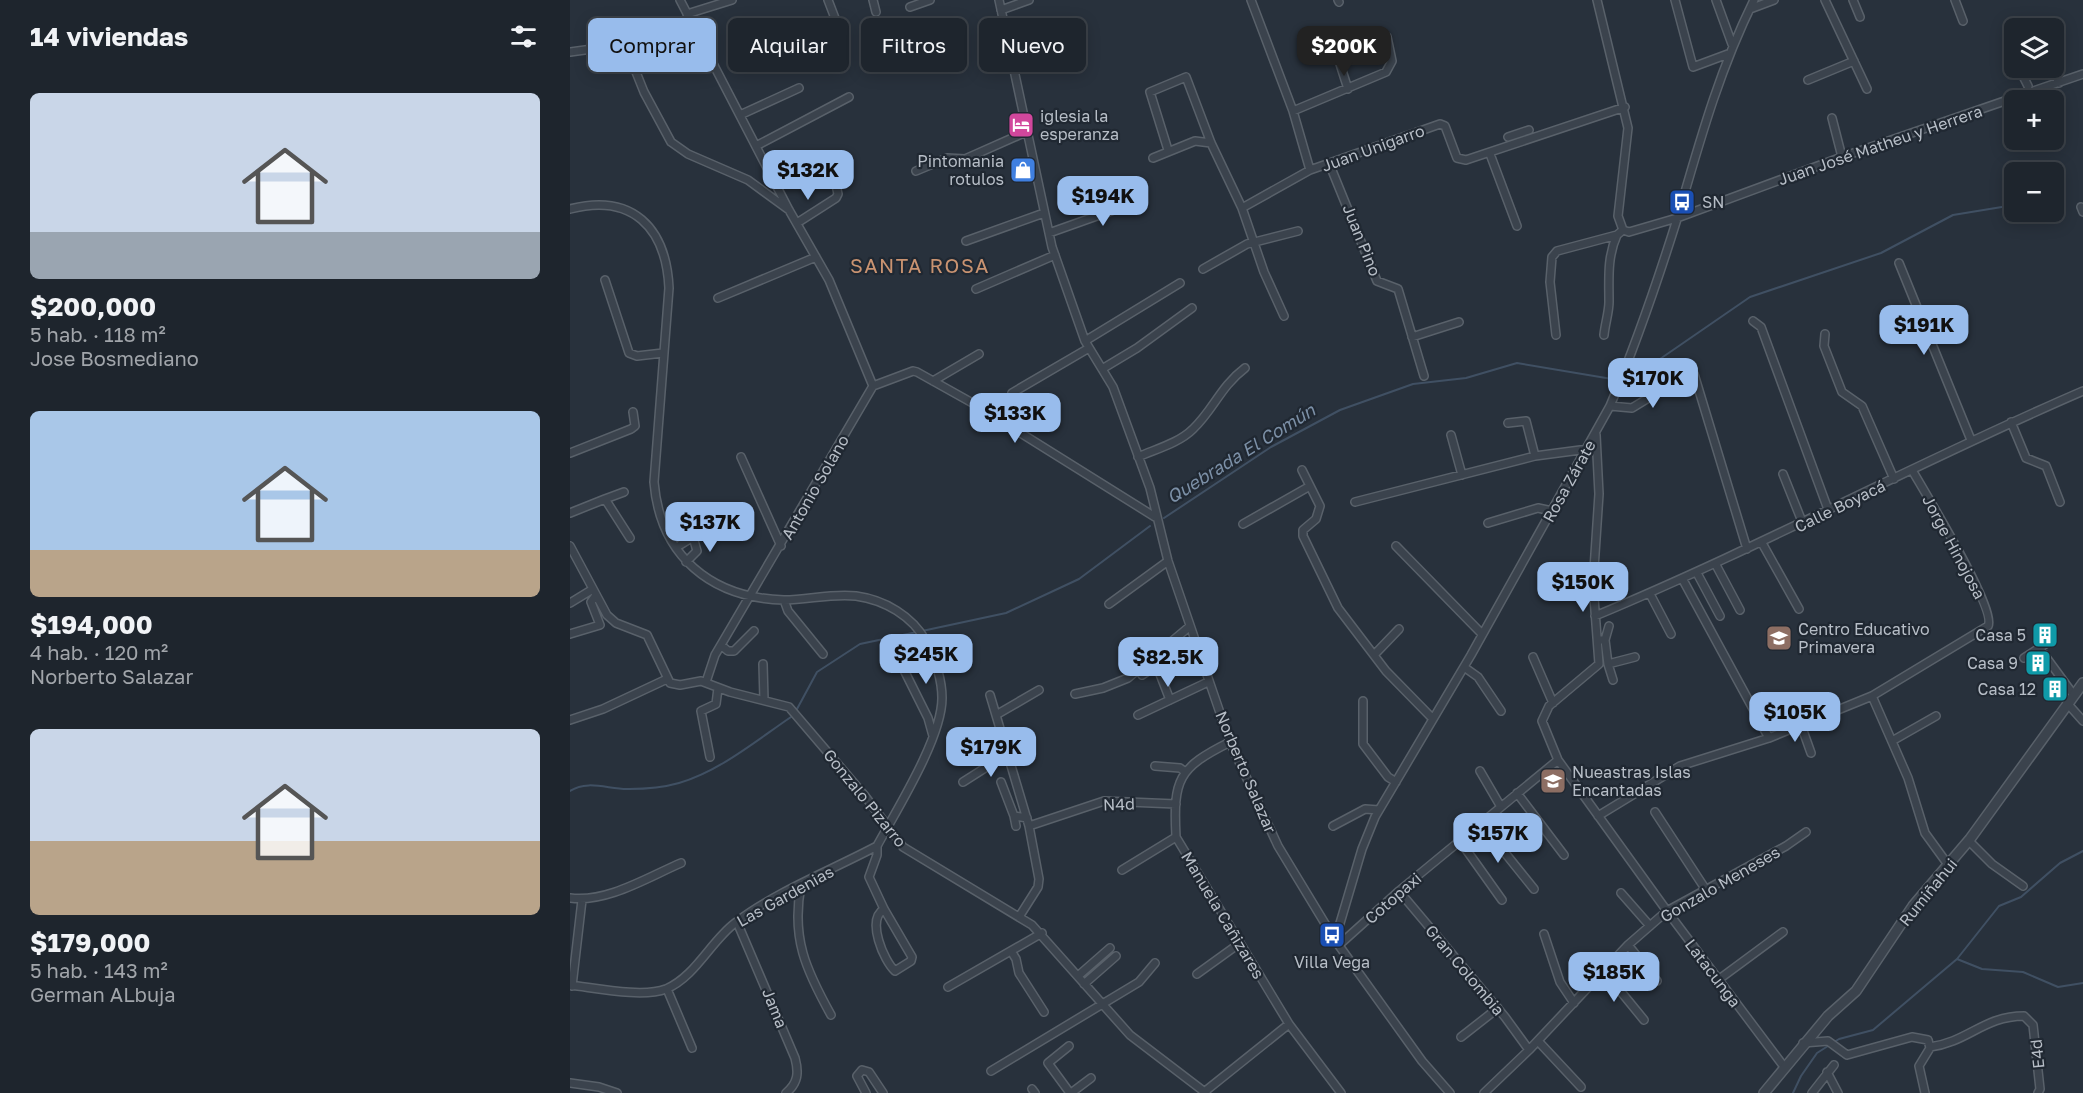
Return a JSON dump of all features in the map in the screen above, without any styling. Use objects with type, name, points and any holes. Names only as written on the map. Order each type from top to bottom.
[{"type":"street","points":[[680,0],[789,210],[816,257],[847,321],[873,386],[913,371],[976,405],[1155,517]]},
{"type":"street","points":[[687,14],[732,0]]},
{"type":"street","points":[[828,0],[835,18]]},
{"type":"street","points":[[873,0],[876,12]]},
{"type":"street","points":[[910,7],[930,0]]},
{"type":"street","name":"Norberto Salazar","points":[[999,0],[1026,132],[1055,255],[1087,344],[1113,387],[1150,488],[1155,517],[1168,561],[1230,742],[1278,846],[1337,943],[1422,1061],[1450,1093]]},
{"type":"street","points":[[1001,10],[1029,0]]},
{"type":"street","points":[[1251,0],[1293,111],[1310,170]]},
{"type":"street","points":[[1556,335],[1550,282],[1552,256],[1557,251],[1617,236],[1626,231],[1618,216],[1628,128],[1625,107],[1597,0]]},
{"type":"street","points":[[1675,0],[1693,67],[1728,54]]},
{"type":"street","points":[[1716,0],[1732,44]]},
{"type":"street","name":"Rosa Zárate","points":[[1337,943],[1362,849],[1379,810],[1464,667],[1610,406],[1628,363],[1677,218],[1728,54],[1754,0]]},
{"type":"street","points":[[1750,9],[1774,0]]},
{"type":"street","points":[[1825,0],[1867,89]]},
{"type":"street","points":[[1853,0],[1860,17]]},
{"type":"street","points":[[1955,0],[1963,21]]},
{"type":"street","points":[[1331,36],[1347,89]]},
{"type":"street","points":[[1293,111],[1378,76],[1390,68],[1392,61],[1386,37]]},
{"type":"street","points":[[570,52],[621,45],[626,47],[644,92],[671,142],[688,153],[748,180],[789,210]]},
{"type":"street","points":[[1808,80],[1854,61]]},
{"type":"street","name":"Juan José Matheu y Herrera","points":[[1626,231],[1677,218],[1842,157],[2083,74]]},
{"type":"street","points":[[1168,150],[1150,93],[1182,77],[1189,80],[1211,143],[1242,208],[1253,242],[1284,316]]},
{"type":"street","points":[[2024,78],[2028,86]]},
{"type":"street","points":[[2057,78],[2059,83]]},
{"type":"street","points":[[740,116],[799,88]]},
{"type":"street","points":[[756,146],[849,97]]},
{"type":"street","name":"Juan Unigarro","points":[[1242,208],[1310,170],[1440,124],[1445,126],[1457,158],[1461,160],[1518,145],[1625,107]]},
{"type":"street","points":[[1832,118],[1842,157]]},
{"type":"street","points":[[1518,145],[1512,136],[1528,130]]},
{"type":"street","points":[[916,171],[947,158],[965,159],[1026,132]]},
{"type":"street","points":[[1153,158],[1195,141],[1211,143]]},
{"type":"street","points":[[1490,154],[1517,226]]},
{"type":"street","name":"Juan Pino","points":[[1329,163],[1377,281],[1398,290],[1424,376]]},
{"type":"street","points":[[797,223],[836,198],[838,194],[836,185]]},
{"type":"street","points":[[1049,233],[1139,201]]},
{"type":"street","points":[[570,209],[595,203],[623,209],[649,226],[666,259],[669,273],[654,464],[655,498],[663,526],[686,562],[721,587],[751,596],[784,600],[855,596],[884,604],[907,618],[923,636],[938,671],[941,710],[933,736],[877,846],[877,855],[869,877],[884,909],[912,957],[911,961],[895,971],[880,942],[876,927],[877,916],[884,909]]},
{"type":"street","points":[[966,242],[1044,213]]},
{"type":"street","points":[[1203,269],[1253,242],[1298,231]]},
{"type":"street","points":[[1604,335],[1609,303],[1610,257],[1617,236]]},
{"type":"street","points":[[976,289],[1055,255]]},
{"type":"street","points":[[718,298],[816,257]]},
{"type":"street","points":[[1899,263],[1971,440]]},
{"type":"street","points":[[605,280],[629,353],[637,356],[663,353]]},
{"type":"street","points":[[1012,393],[1180,283]]},
{"type":"street","points":[[1102,369],[1137,348],[1192,308]]},
{"type":"street","points":[[1752,321],[1761,327],[1829,512]]},
{"type":"street","points":[[1412,338],[1459,322]]},
{"type":"street","points":[[1825,334],[1824,346],[1844,395],[1862,406],[1894,479]]},
{"type":"street","points":[[933,381],[979,354]]},
{"type":"street","points":[[1138,457],[1187,435],[1201,420],[1228,381],[1245,368]]},
{"type":"street","points":[[1694,375],[1747,549]]},
{"type":"street","points":[[1610,406],[1623,409],[1632,408],[1683,376]]},
{"type":"street","name":"Antonio Solano","points":[[706,682],[715,655],[873,386]]},
{"type":"street","name":"Calle Boyacá","points":[[1595,616],[1716,565],[1829,512],[1971,440],[2083,391]]},
{"type":"street","points":[[570,453],[631,429],[635,426],[633,412]]},
{"type":"street","points":[[1508,423],[1525,420],[1535,456]]},
{"type":"street","points":[[2011,422],[2026,459],[2046,466],[2060,502]]},
{"type":"street","points":[[1596,433],[1599,495],[1593,584],[1595,616],[1614,680]]},
{"type":"street","points":[[1451,435],[1462,475]]},
{"type":"street","points":[[1355,502],[1535,456],[1588,449]]},
{"type":"street","points":[[741,457],[781,546]]},
{"type":"street","points":[[1302,470],[1320,512],[1316,519],[1305,526],[1303,536],[1338,608],[1386,670],[1433,719]]},
{"type":"street","name":"Jorge Hinojosa","points":[[1872,696],[1988,626],[1990,618],[1973,580],[1912,470]]},
{"type":"street","points":[[1783,474],[1803,524]]},
{"type":"street","points":[[1243,524],[1310,486]]},
{"type":"street","points":[[570,513],[624,492]]},
{"type":"street","points":[[605,499],[630,538]]},
{"type":"street","points":[[1488,523],[1538,508],[1552,512]]},
{"type":"street","points":[[680,545],[709,527],[715,528]]},
{"type":"street","points":[[686,562],[697,551],[693,537]]},
{"type":"street","points":[[1762,543],[1799,609]]},
{"type":"street","points":[[570,546],[612,621],[640,630],[650,639],[667,679],[675,685],[706,682]]},
{"type":"street","points":[[1396,546],[1482,634]]},
{"type":"street","points":[[1109,604],[1168,561]]},
{"type":"street","points":[[1716,565],[1740,610]]},
{"type":"street","points":[[1697,573],[1720,616]]},
{"type":"street","points":[[1683,580],[1769,738]]},
{"type":"street","points":[[570,603],[594,592]]},
{"type":"street","points":[[570,634],[600,625],[591,602],[594,592]]},
{"type":"street","points":[[1650,594],[1671,634]]},
{"type":"street","points":[[784,600],[788,611],[823,654]]},
{"type":"street","points":[[1533,657],[1553,703],[1597,668],[1601,640],[1609,626]]},
{"type":"street","points":[[1075,694],[1103,688],[1128,678],[1189,627]]},
{"type":"street","points":[[1375,654],[1399,629]]},
{"type":"street","points":[[722,646],[728,651],[734,651],[754,631]]},
{"type":"street","points":[[2024,658],[2053,639]]},
{"type":"street","points":[[2040,649],[2073,694]]},
{"type":"street","points":[[1608,664],[1635,657]]},
{"type":"street","points":[[763,664],[764,700]]},
{"type":"street","points":[[901,664],[928,718],[933,736]]},
{"type":"street","points":[[1464,667],[1478,677],[1501,711]]},
{"type":"street","points":[[1142,675],[1154,668],[1158,669],[1170,700]]},
{"type":"street","points":[[570,720],[603,709],[667,679]]},
{"type":"street","name":"Gonzalo Pizarro","points":[[706,682],[718,688],[781,704],[797,714],[865,796],[887,827],[915,856],[1019,917],[1041,933],[1102,1006],[1157,1058],[1205,1093]]},
{"type":"street","points":[[1138,715],[1208,682]]},
{"type":"street","name":"Rumiñahui","points":[[1764,1093],[1803,1043],[1856,991],[1913,906],[1969,841],[2083,683]]},
{"type":"street","points":[[710,758],[700,711],[716,704],[718,688]]},
{"type":"street","points":[[996,715],[1039,690]]},
{"type":"street","points":[[990,695],[1028,822],[1039,879],[1038,887],[1019,917]]},
{"type":"street","points":[[1598,816],[1680,766],[1769,738],[1872,696],[1908,778],[1925,833],[1948,866]]},
{"type":"street","points":[[1363,701],[1363,744],[1388,777],[1396,782]]},
{"type":"street","name":"Latacunga","points":[[1553,703],[1546,711],[1542,721],[1558,760],[1667,911],[1785,1068]]},
{"type":"street","points":[[2067,703],[2083,721]]},
{"type":"street","points":[[1892,741],[1936,716]]},
{"type":"street","points":[[1801,725],[1811,753]]},
{"type":"street","points":[[1155,766],[1180,768],[1184,771],[1205,754],[1230,742]]},
{"type":"street","points":[[963,782],[1007,754]]},
{"type":"street","name":"Cotopaxi","points":[[1337,943],[1558,760]]},
{"type":"street","name":"Manuela Cañizares","points":[[1184,771],[1176,804],[1176,837],[1289,1024],[1341,1093]]},
{"type":"street","points":[[1480,771],[1501,807]]},
{"type":"street","points":[[1000,782],[1016,826]]},
{"type":"street","points":[[1517,794],[1564,855]]},
{"type":"street","name":"N4d","points":[[1028,822],[1104,801],[1176,804]]},
{"type":"street","points":[[1333,826],[1365,809],[1379,810]]},
{"type":"street","points":[[1655,812],[1706,890]]},
{"type":"street","points":[[1014,816],[1028,822]]},
{"type":"street","points":[[1481,823],[1534,889]]},
{"type":"street","name":"Gonzalo Meneses","points":[[1484,1093],[1538,1041],[1628,945],[1667,911],[1806,832]]},
{"type":"street","points":[[1122,870],[1176,837]]},
{"type":"street","points":[[1460,841],[1502,900]]},
{"type":"street","points":[[1969,841],[1992,864],[2023,886]]},
{"type":"street","name":"Las Gardenias","points":[[667,989],[686,974],[737,922],[801,885],[877,846]]},
{"type":"street","points":[[570,898],[582,900],[616,891],[681,863]]},
{"type":"street","points":[[801,885],[798,900],[801,955],[831,1015]]},
{"type":"street","name":"Gran Colombia","points":[[1399,891],[1498,1008],[1529,1050]]},
{"type":"street","points":[[1621,893],[1650,926]]},
{"type":"street","points":[[582,900],[571,986],[647,993],[667,989],[692,1048]]},
{"type":"street","name":"Jama","points":[[737,922],[770,994],[797,1064],[799,1071],[796,1082],[786,1093]]},
{"type":"street","points":[[1718,980],[1783,932]]},
{"type":"street","points":[[948,987],[1041,933]]},
{"type":"street","points":[[1544,934],[1560,982],[1574,1003]]},
{"type":"street","points":[[1197,974],[1240,944]]},
{"type":"street","points":[[1628,945],[1657,981]]},
{"type":"street","points":[[1078,976],[1110,948]]},
{"type":"street","points":[[1011,951],[1016,959],[1019,973],[1044,1012]]},
{"type":"street","points":[[1084,984],[1116,956]]},
{"type":"street","points":[[991,1071],[1139,982],[1155,963]]},
{"type":"street","points":[[1604,971],[1644,1020]]},
{"type":"street","points":[[1461,1036],[1498,1008]]},
{"type":"street","name":"E4d","points":[[1930,1047],[1953,1043],[1987,1023],[2010,1016],[2024,1016],[2034,1024],[2039,1091]]},
{"type":"street","points":[[1205,1093],[1289,1024]]},
{"type":"street","points":[[1803,1043],[1834,1044],[1847,1055],[1912,1037],[1928,1040],[1930,1047],[1919,1066],[1925,1093]]},
{"type":"street","points":[[1538,1041],[1581,1087]]},
{"type":"street","points":[[1069,1046],[1048,1063],[1071,1093],[1091,1078]]},
{"type":"street","points":[[1812,1093],[1834,1065]]},
{"type":"street","points":[[866,1093],[857,1076],[862,1070],[868,1072],[883,1093]]},
{"type":"street","points":[[1827,1072],[1838,1093]]},
{"type":"street","points":[[570,1083],[610,1089],[617,1093]]},
{"type":"waterway","name":"Quebrada El Común","points":[[1628,381],[1750,297],[1881,253],[1953,215],[2004,207]]},
{"type":"waterway","name":"Quebrada El Común","points":[[1164,518],[1271,447],[1340,410],[1413,384],[1466,378],[1517,363],[1612,379]]},
{"type":"waterway","name":"Quebrada El Común","points":[[922,631],[1006,613],[1079,579],[1150,526]]},
{"type":"waterway","name":"Quebrada El Común","points":[[797,709],[817,672],[860,644],[917,632]]},
{"type":"waterway","name":"Quebrada El Común","points":[[570,791],[592,785],[622,789],[661,787],[694,778],[723,763],[791,717]]},
{"type":"waterway","points":[[1793,1093],[1801,1076],[1817,1053],[1839,1039],[1873,1030],[1957,959],[1999,906],[2021,897],[2060,863],[2083,851]]},
{"type":"waterway","points":[[1957,959],[1982,969],[2023,972],[2058,987],[2083,983]]},
{"type":"place","name":"iglesia la esperanza","points":[[1021,125]]},
{"type":"place","name":"Pintomania rotulos","points":[[1023,170]]},
{"type":"place","name":"SN","points":[[1682,202]]},
{"type":"place","name":"Casa 5","points":[[2045,635]]},
{"type":"place","name":"Centro Educativo Primavera","points":[[1779,638]]},
{"type":"place","name":"Casa 9","points":[[2038,663]]},
{"type":"place","name":"Casa 12","points":[[2055,689]]},
{"type":"place","name":"Nueastras Islas Encantadas","points":[[1553,781]]},
{"type":"place","name":"Villa Vega","points":[[1332,935]]},
{"type":"district","name":"SANTA ROSA","points":[[920,266]]}]
